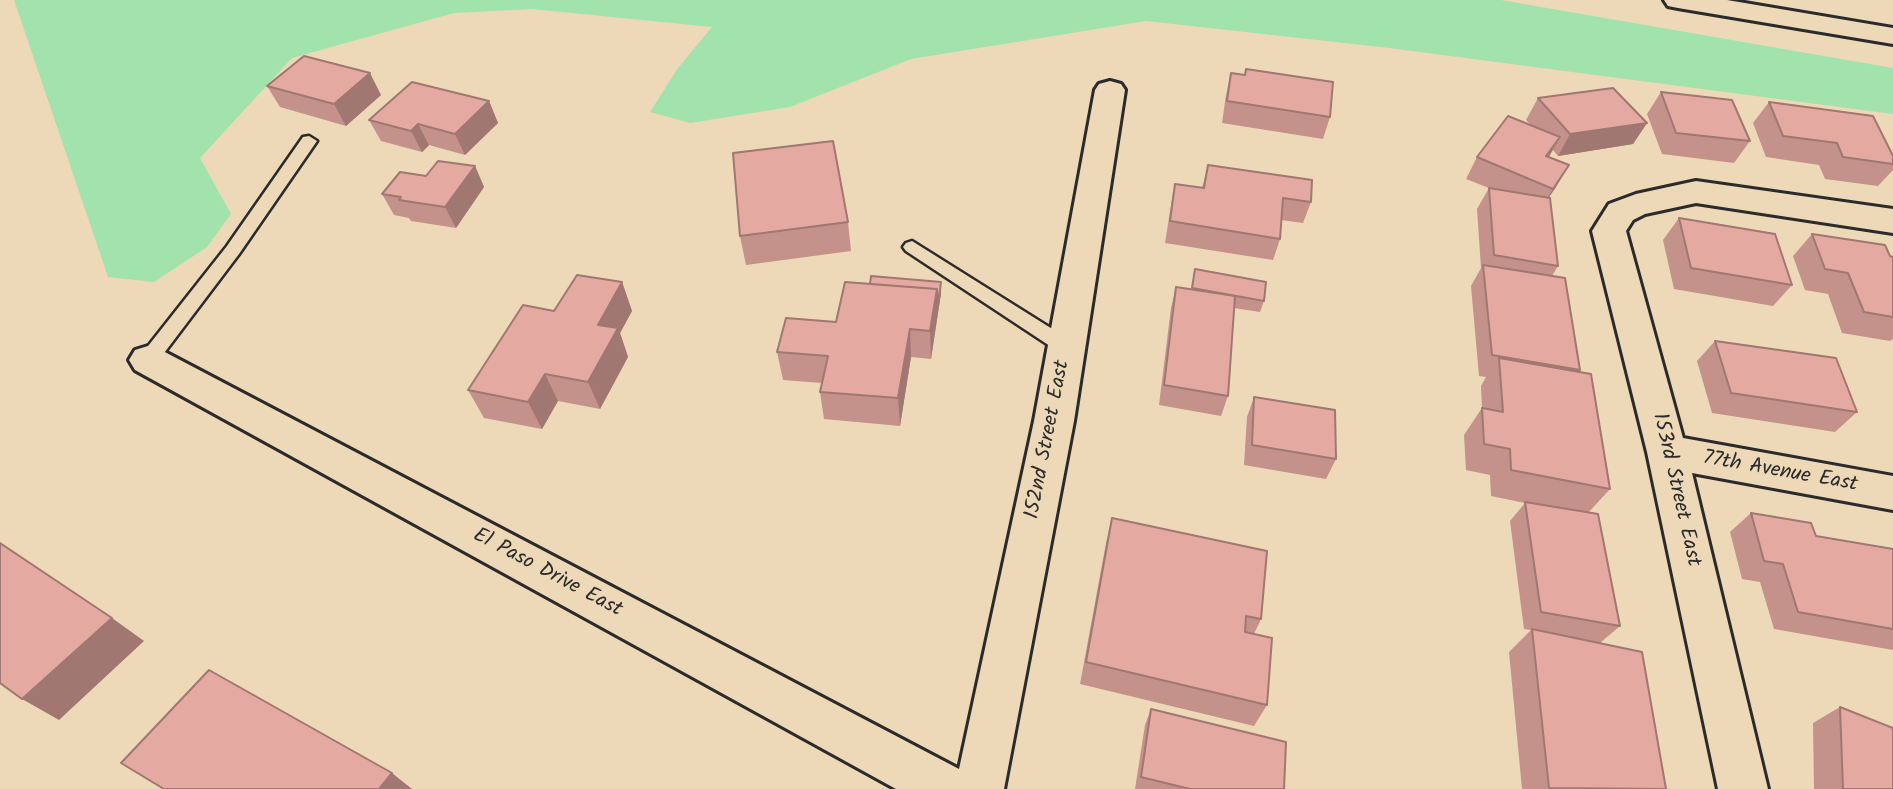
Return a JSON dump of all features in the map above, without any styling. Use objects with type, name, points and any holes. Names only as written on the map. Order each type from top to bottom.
[{"type":"street","points":[[1678,0],[1893,36]]},
{"type":"street","name":"152nd Street East","points":[[979,789],[1051,435],[1110,90]]},
{"type":"street","name":"153rd Street East","points":[[1743,789],[1667,452],[1609,231],[1621,212],[1636,205],[1696,192],[1893,222]]},
{"type":"street","name":"El Paso Drive East","points":[[148,360],[946,789]]},
{"type":"street","name":"77th Avenue East","points":[[1667,452],[1893,493]]},
{"type":"lane","points":[[148,360],[233,250],[309,141]]},
{"type":"lane","points":[[912,247],[1066,347]]},
{"type":"green space","points":[[14,0],[1501,0],[1893,68],[1893,114],[1389,48],[1146,21],[911,59],[790,107],[690,123],[650,112],[678,68],[712,27],[532,9],[454,13],[292,58],[200,158],[231,214],[207,247],[154,282],[108,277]]},
{"type":"building","points":[[304,56],[370,73],[334,104],[267,86]]},
{"type":"building","points":[[1246,69],[1333,82],[1330,117],[1227,101],[1231,73],[1245,75]]},
{"type":"building","points":[[412,82],[489,101],[455,134],[418,124],[411,131],[369,120]]},
{"type":"building","points":[[1613,88],[1647,123],[1570,134],[1538,98]]},
{"type":"building","points":[[1661,92],[1732,100],[1750,141],[1676,133]]},
{"type":"building","points":[[1769,102],[1873,116],[1893,156],[1893,164],[1843,157],[1837,143],[1783,136]]},
{"type":"building","points":[[1508,116],[1560,137],[1546,156],[1569,165],[1553,189],[1477,157]]},
{"type":"building","points":[[833,141],[848,222],[740,236],[733,153]]},
{"type":"building","points":[[438,161],[475,166],[445,207],[399,200],[401,197],[382,194],[400,172],[426,176]]},
{"type":"building","points":[[1208,165],[1312,180],[1311,202],[1283,198],[1280,239],[1170,221],[1175,184],[1204,188]]},
{"type":"building","points":[[1489,188],[1550,198],[1558,266],[1494,255]]},
{"type":"building","points":[[1679,218],[1775,234],[1792,285],[1691,268]]},
{"type":"building","points":[[1812,234],[1885,245],[1893,257],[1893,317],[1864,312],[1848,273],[1825,269]]},
{"type":"building","points":[[1483,265],[1565,278],[1580,370],[1492,355]]},
{"type":"building","points":[[1195,269],[1266,282],[1264,301],[1192,288]]},
{"type":"building","points":[[577,275],[622,282],[598,325],[618,328],[588,382],[545,374],[528,402],[468,390],[523,305],[554,311]]},
{"type":"building","points":[[871,276],[941,282],[938,306],[937,289],[870,284]]},
{"type":"building","points":[[845,282],[937,289],[930,331],[910,329],[898,398],[820,392],[828,356],[777,352],[786,318],[836,322]]},
{"type":"building","points":[[1176,287],[1235,296],[1228,396],[1164,385]]},
{"type":"building","points":[[1715,341],[1836,358],[1857,412],[1731,393]]},
{"type":"building","points":[[1499,358],[1591,374],[1610,489],[1511,470],[1510,449],[1484,444],[1482,408],[1503,412]]},
{"type":"building","points":[[1254,397],[1335,410],[1336,459],[1252,445]]},
{"type":"building","points":[[1525,502],[1598,514],[1620,626],[1541,612]]},
{"type":"building","points":[[1751,513],[1811,523],[1816,536],[1893,549],[1893,629],[1798,612],[1783,564],[1764,561]]},
{"type":"building","points":[[1112,518],[1267,551],[1261,619],[1246,616],[1245,632],[1272,638],[1267,705],[1086,662]]},
{"type":"building","points":[[0,543],[112,618],[22,699],[0,683]]},
{"type":"building","points":[[1532,629],[1642,652],[1666,789],[1549,788]]},
{"type":"building","points":[[209,670],[392,773],[379,789],[164,789],[121,763]]},
{"type":"building","points":[[1840,707],[1893,728],[1893,789],[1843,789]]},
{"type":"building","points":[[1151,709],[1286,742],[1284,789],[1190,789],[1141,777]]}]
